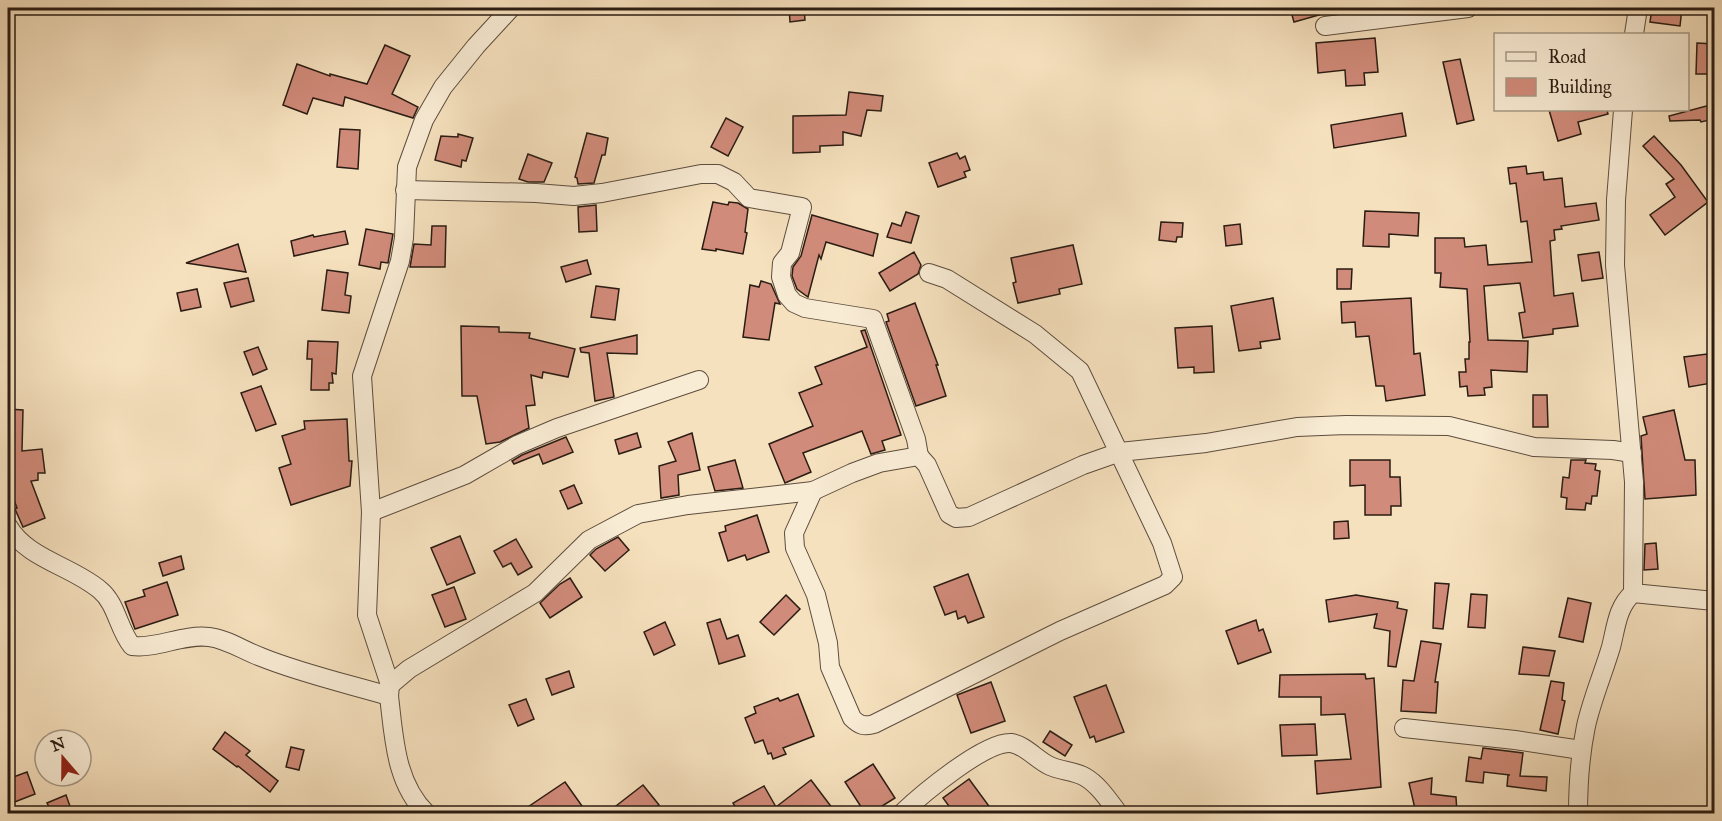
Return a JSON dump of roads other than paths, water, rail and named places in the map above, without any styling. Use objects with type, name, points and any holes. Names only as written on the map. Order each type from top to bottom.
[{"type":"street","points":[[427,813],[418,805],[400,774],[390,690],[367,615],[371,512],[362,375],[400,261],[404,238],[407,167],[424,120],[443,87],[511,8]]},
{"type":"street","points":[[1325,26],[1468,8]]},
{"type":"street","points":[[1634,33],[1638,8]]},
{"type":"street","points":[[1623,111],[1616,200],[1615,266],[1634,482],[1633,593]]},
{"type":"street","points":[[405,190],[574,196],[602,193],[701,174],[718,174],[734,182],[749,198],[802,207],[790,253],[782,263],[781,278],[787,295],[794,303],[805,308],[873,320],[916,439],[919,456],[927,465],[949,514],[956,518],[969,517],[1083,465],[1120,452],[1195,444],[1297,427],[1449,426],[1534,447],[1613,450],[1632,453]]},
{"type":"street","points":[[813,490],[794,532],[795,548],[816,594],[828,643],[830,667],[852,718],[857,723],[869,725],[1060,631],[1165,585],[1173,577],[1162,543],[1080,370],[1035,334],[947,279],[929,273]]},
{"type":"street","points":[[371,512],[465,475],[517,445],[556,428],[699,380]]},
{"type":"street","points":[[390,690],[409,669],[535,592],[589,540],[638,514],[688,505],[813,490],[852,472],[879,463],[919,456]]},
{"type":"street","points":[[8,526],[21,544],[98,588],[109,599],[124,637],[132,646],[145,648],[163,641],[210,637],[225,641],[262,658],[390,690]]},
{"type":"street","points":[[1578,813],[1581,750],[1586,724],[1624,601],[1633,593],[1714,601]]},
{"type":"street","points":[[1404,728],[1581,750]]},
{"type":"street","points":[[901,813],[952,771],[999,744],[1010,743],[1020,745],[1049,765],[1086,777],[1119,813]]}]
